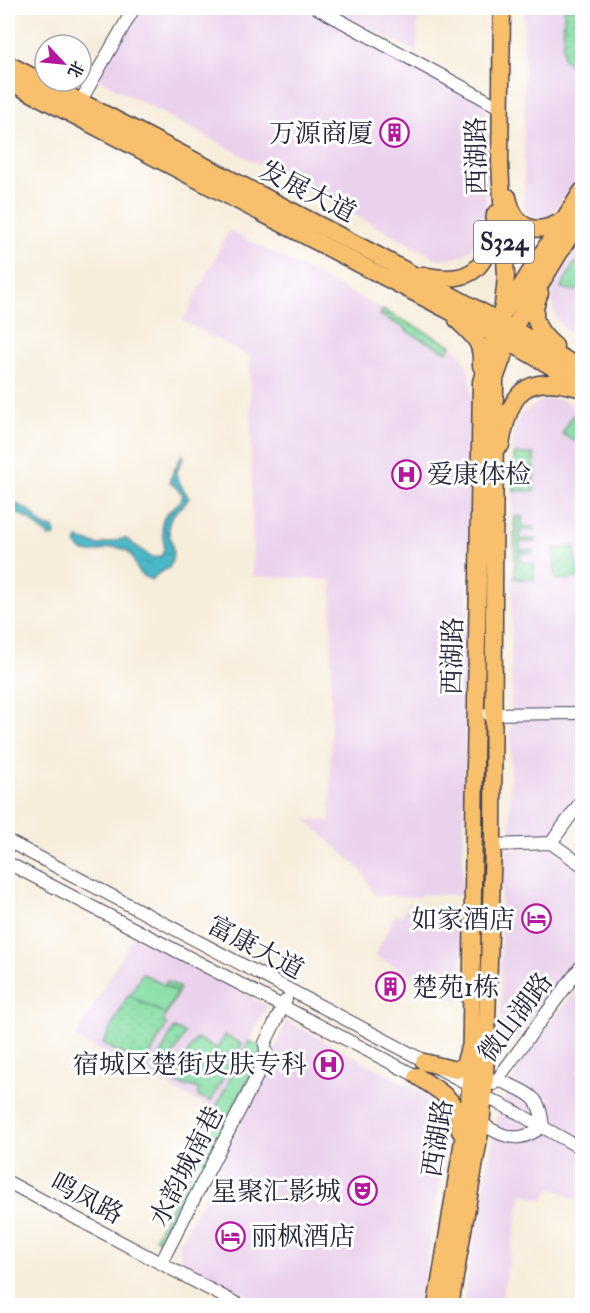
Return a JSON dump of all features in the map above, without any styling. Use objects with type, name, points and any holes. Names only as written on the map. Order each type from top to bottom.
[{"type":"main road","name":"西湖路","points":[[450,1305],[481,1123],[493,845],[495,379],[503,331],[506,277],[500,163],[502,8]]},
{"type":"main road","name":"发展大道","points":[[8,64],[376,255],[503,331],[582,384]]},
{"type":"main road","name":"发展大道","points":[[8,81],[450,312],[503,331],[582,368]]},
{"type":"main road","points":[[376,255],[411,270],[438,278],[450,279],[463,276],[476,269],[486,260],[490,247],[500,163]]},
{"type":"main road","points":[[500,163],[511,211],[518,221],[529,227],[543,230],[564,219]]},
{"type":"main road","points":[[503,331],[564,219],[582,191]]},
{"type":"main road","points":[[503,331],[582,216]]},
{"type":"main road","points":[[561,249],[537,298],[534,315],[537,327],[543,335],[582,368]]},
{"type":"main road","points":[[450,312],[478,343],[482,351],[481,382]]},
{"type":"main road","name":"西湖路","points":[[436,1305],[460,1159],[481,1089],[472,1017],[481,382],[503,331]]},
{"type":"main road","points":[[494,487],[506,420],[510,408],[521,392],[532,385],[543,382],[561,383],[582,389]]},
{"type":"main road","points":[[420,1069],[461,1068],[467,1059],[472,1017]]},
{"type":"main road","points":[[420,1069],[458,1110],[460,1159]]},
{"type":"street","points":[[80,102],[134,8]]},
{"type":"street","points":[[317,8],[501,108]]},
{"type":"street","points":[[476,714],[582,713]]},
{"type":"street","points":[[551,843],[582,800]]},
{"type":"street","name":"富康大道","points":[[8,841],[290,991],[420,1069],[481,1089]]},
{"type":"street","points":[[493,845],[551,843],[582,865]]},
{"type":"street","name":"富康大道","points":[[8,863],[283,1005],[420,1069],[481,1089]]},
{"type":"street","name":"微山湖路","points":[[481,1089],[582,965]]},
{"type":"street","name":"水韵城南巷","points":[[161,1263],[257,1076],[266,1052],[265,1043],[290,991]]},
{"type":"street","points":[[481,1089],[519,1114],[582,1149]]},
{"type":"street","points":[[481,1089],[532,1098],[540,1110],[543,1127]]},
{"type":"street","points":[[481,1123],[514,1137],[523,1137],[543,1127]]},
{"type":"street","name":"鸣凤路","points":[[8,1182],[241,1305]]},
{"type":"shaded area","points":[[134,8],[308,8],[485,103],[486,221],[480,239],[465,254],[455,258],[434,257],[94,77]]},
{"type":"shaded area","points":[[333,8],[418,8],[417,53]]},
{"type":"shaded area","points":[[524,8],[582,8],[582,169],[551,216],[543,219],[532,217],[524,206]]},
{"type":"shaded area","points":[[229,230],[451,345],[460,353],[469,371],[472,398],[462,895],[421,894],[420,897],[374,895],[362,871],[306,820],[330,821],[332,580],[253,576],[250,357],[183,321]]},
{"type":"shaded area","points":[[582,239],[582,340],[563,328],[554,312],[551,298],[556,280]]},
{"type":"shaded area","points":[[543,400],[562,400],[582,412],[582,796],[553,837],[510,839],[513,434],[516,423],[523,413]]},
{"type":"shaded area","points":[[552,848],[582,870],[582,954],[515,1040],[508,1040],[501,1036],[501,850]]},
{"type":"shaded area","points":[[408,903],[428,912],[462,919],[461,1002],[375,956],[395,914],[401,917]]},
{"type":"shaded area","points":[[133,936],[267,1006],[214,1110],[75,1038]]},
{"type":"shaded area","points":[[582,983],[582,1065],[576,1073],[582,1077],[582,1203],[552,1187],[543,1200],[522,1193],[501,1305],[463,1302],[498,1113],[524,1055]]},
{"type":"shaded area","points":[[285,1020],[448,1106],[449,1121],[420,1305],[266,1305],[181,1260],[179,1245],[263,1082],[263,1075],[282,1033]]},
{"type":"green space","points":[[564,8],[582,8],[582,55],[575,66],[563,59]]},
{"type":"green space","points":[[574,264],[582,264],[582,279],[579,289],[576,291],[561,288]]},
{"type":"green space","points":[[383,310],[451,345],[447,352],[380,315]]},
{"type":"green space","points":[[573,415],[582,420],[582,445],[562,434]]},
{"type":"green space","points":[[514,454],[534,454],[534,491],[514,491]]},
{"type":"green space","points":[[515,517],[522,517],[523,527],[534,527],[534,530],[520,530],[520,539],[534,539],[534,542],[520,542],[520,550],[533,550],[533,553],[520,553],[520,562],[534,563],[534,579],[515,579]]},
{"type":"green space","points":[[574,547],[580,578],[555,580],[554,550]]},
{"type":"green space","points":[[142,973],[177,992],[165,1014],[130,996]]},
{"type":"green space","points":[[167,981],[180,988],[163,1021],[167,1024],[144,1066],[103,1044],[128,995],[165,1014],[177,992],[165,985]]},
{"type":"green space","points":[[174,1028],[185,1033],[167,1067],[177,1072],[196,1038],[217,1049],[225,1035],[242,1044],[211,1101],[198,1097],[198,1089],[172,1081],[155,1069]]},
{"type":"green space","points":[[249,1041],[263,1048],[167,1244],[155,1238],[199,1155],[198,1144]]},
{"type":"water","points":[[182,455],[184,456],[177,471],[177,479],[189,498],[170,520],[169,531],[173,554],[169,568],[151,580],[139,572],[131,555],[125,550],[114,547],[92,553],[81,550],[76,545],[78,539],[99,545],[125,538],[151,557],[161,555],[164,546],[163,519],[179,502],[183,494],[170,482]]},
{"type":"water","points":[[8,500],[30,511],[44,526],[54,528],[55,536],[49,537],[30,520],[8,507]]},
{"type":"place","name":"万源商厦","points":[[394,133]]},
{"type":"place","name":"爱康体检","points":[[406,474]]},
{"type":"place","name":"如家酒店","points":[[536,919]]},
{"type":"place","name":"楚苑1栋","points":[[391,987]]},
{"type":"place","name":"宿城区楚街皮肤专科","points":[[328,1064]]},
{"type":"place","name":"星聚汇影城","points":[[362,1191]]},
{"type":"place","name":"丽枫酒店","points":[[230,1236]]}]
